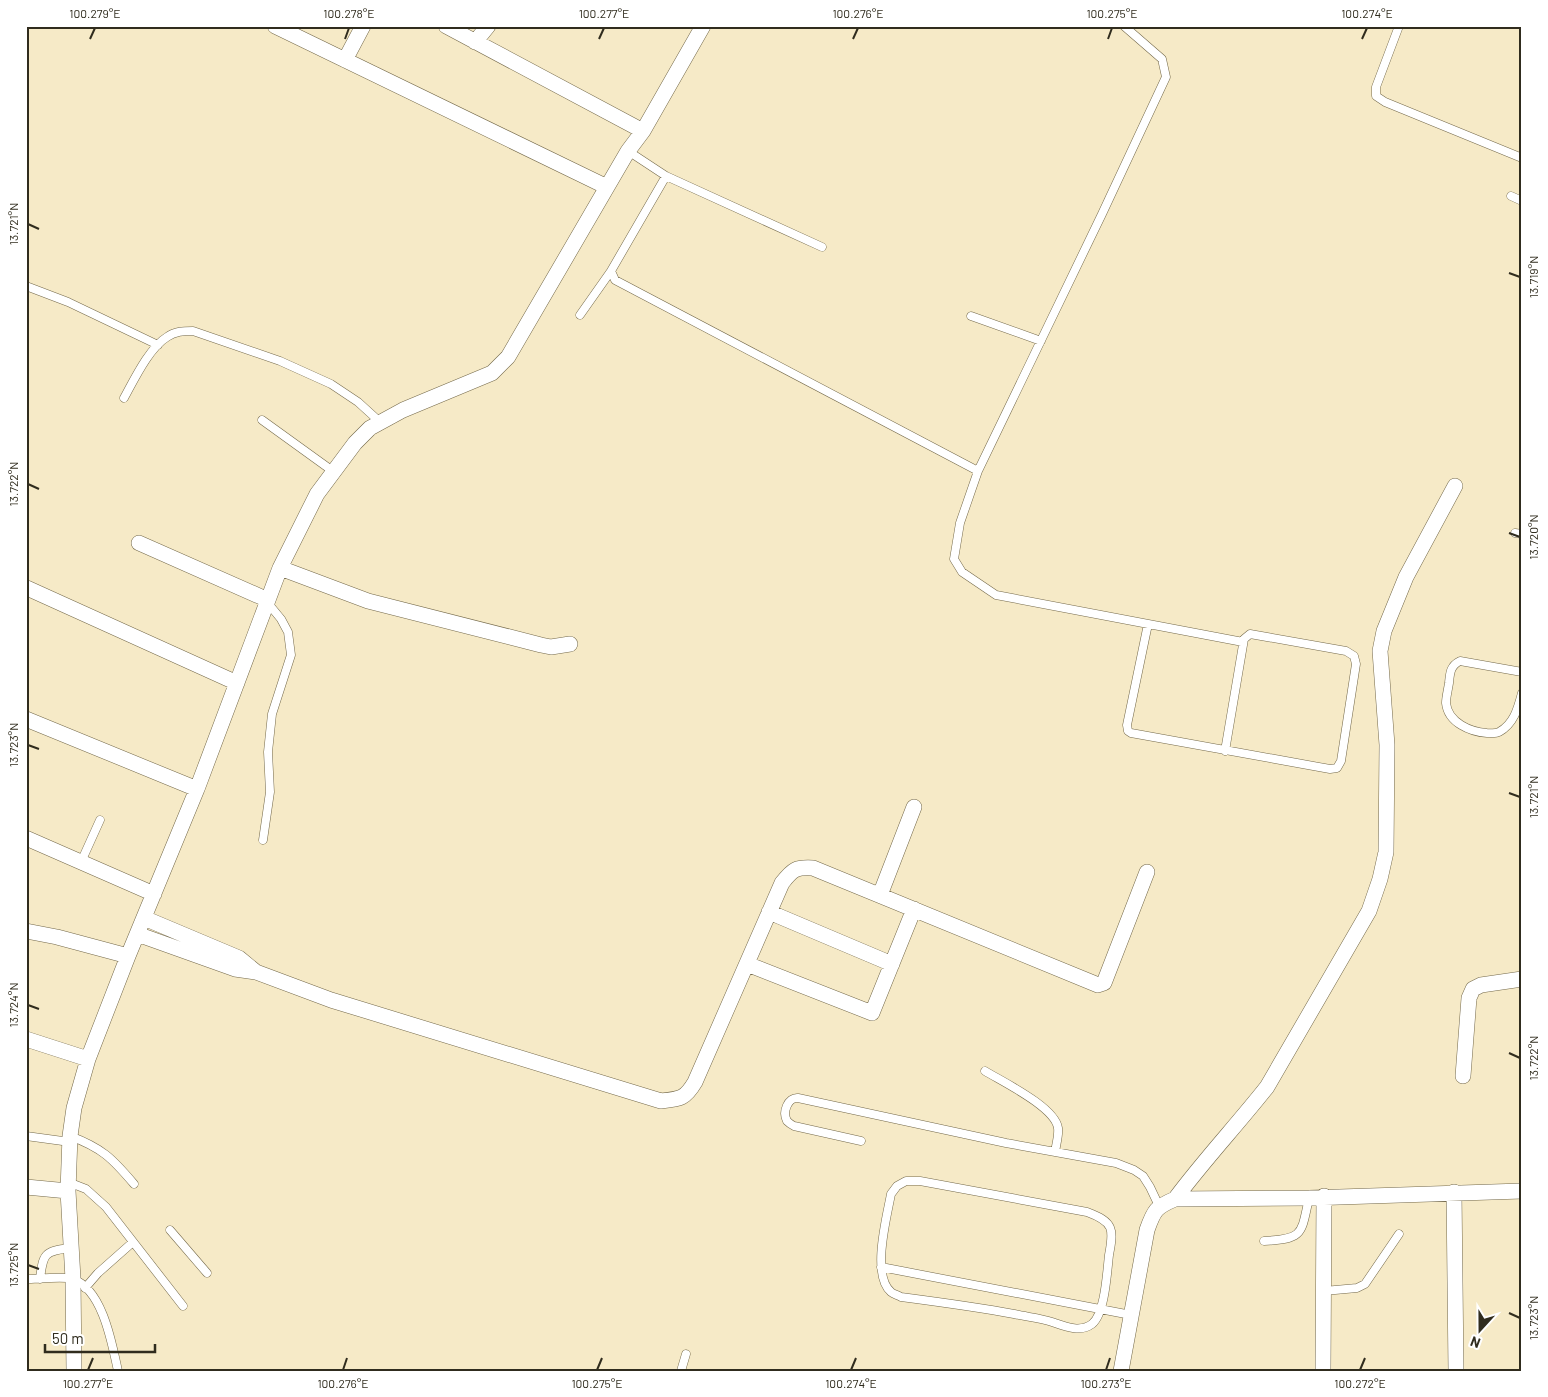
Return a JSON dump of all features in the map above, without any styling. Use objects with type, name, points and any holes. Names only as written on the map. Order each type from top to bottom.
[{"type":"street","points":[[274,26],[607,187]]},
{"type":"street","points":[[346,60],[363,26]]},
{"type":"street","points":[[446,26],[643,131]]},
{"type":"street","points":[[475,42],[488,26]]},
{"type":"street","points":[[74,1371],[68,1186],[70,1139],[74,1108],[88,1059],[197,789],[280,568],[317,494],[355,443],[370,428],[403,410],[492,373],[508,357],[628,151],[643,131],[696,29]]},
{"type":"street","points":[[1175,1199],[1210,1154],[1247,1113],[1267,1087],[1369,911],[1380,880],[1386,852],[1387,745],[1380,651],[1382,638],[1406,577],[1455,486]]},
{"type":"street","points":[[139,543],[267,601]]},
{"type":"street","points":[[280,568],[368,601],[541,645],[570,644]]},
{"type":"street","points":[[27,588],[237,683]]},
{"type":"street","points":[[26,719],[197,789]]},
{"type":"street","points":[[880,895],[914,807]]},
{"type":"street","points":[[26,838],[154,894]]},
{"type":"street","points":[[137,934],[235,970],[256,972],[331,1000],[661,1101],[683,1098],[689,1092],[713,1043],[782,883],[791,871],[800,868],[813,868],[1098,985],[1104,983],[1147,872]]},
{"type":"street","points":[[747,964],[872,1013],[914,909]]},
{"type":"street","points":[[769,912],[892,964]]},
{"type":"street","points":[[144,918],[240,958],[256,972]]},
{"type":"street","points":[[26,931],[57,937],[128,956]]},
{"type":"street","points":[[1463,1076],[1469,998],[1473,989],[1481,985],[1522,979]]},
{"type":"street","points":[[26,1039],[88,1059]]},
{"type":"street","points":[[26,1187],[68,1186]]},
{"type":"street","points":[[1121,1371],[1147,1230],[1159,1206],[1175,1199],[1522,1191]]},
{"type":"street","points":[[1454,1192],[1456,1371]]},
{"type":"street","points":[[1317,1197],[1324,1291],[1323,1371]]},
{"type":"lane","points":[[1124,26],[1162,59],[1166,77],[978,471],[960,523],[954,560],[962,572],[996,595],[1243,642]]},
{"type":"lane","points":[[1399,26],[1376,86],[1376,96],[1385,102],[1522,158]]},
{"type":"lane","points":[[628,151],[666,176],[822,247]]},
{"type":"lane","points":[[580,315],[611,271],[666,176]]},
{"type":"lane","points":[[1511,196],[1522,201]]},
{"type":"lane","points":[[611,271],[615,280],[620,284],[978,471]]},
{"type":"lane","points":[[26,286],[68,302],[158,345]]},
{"type":"lane","points":[[971,316],[1041,341]]},
{"type":"lane","points":[[124,398],[142,365],[166,337],[180,331],[193,331],[280,361],[331,384],[358,402],[380,422]]},
{"type":"lane","points":[[262,420],[334,472]]},
{"type":"lane","points":[[262,840],[270,792],[268,752],[272,714],[290,655],[288,632],[267,601]]},
{"type":"lane","points":[[1148,624],[1127,725],[1128,731],[1226,751],[1330,769],[1337,768],[1341,761],[1356,664],[1354,656],[1346,651],[1250,634],[1246,635],[1243,642],[1226,751]]},
{"type":"lane","points":[[1522,672],[1460,660],[1454,664],[1450,671],[1446,704],[1452,716],[1462,726],[1476,732],[1497,733],[1509,724],[1516,715],[1522,693]]},
{"type":"lane","points":[[80,862],[100,820]]},
{"type":"lane","points":[[985,1071],[1043,1106],[1053,1117],[1058,1128],[1055,1152]]},
{"type":"lane","points":[[861,1141],[794,1126],[788,1122],[786,1116],[790,1100],[793,1097],[1116,1163],[1134,1170],[1143,1176],[1159,1206]]},
{"type":"lane","points":[[26,1136],[70,1139],[91,1144],[114,1161],[134,1184]]},
{"type":"lane","points":[[906,1181],[920,1181],[1087,1212],[1104,1218],[1110,1227],[1112,1239],[1101,1309],[1096,1320],[1091,1325],[1081,1329],[980,1307],[902,1297],[891,1292],[886,1284],[881,1267],[880,1254],[891,1194],[897,1186],[906,1181]]},
{"type":"lane","points":[[68,1186],[86,1189],[97,1197],[183,1306]]},
{"type":"lane","points":[[1264,1241],[1285,1240],[1298,1233],[1317,1197]]},
{"type":"lane","points":[[170,1230],[207,1273]]},
{"type":"lane","points":[[1324,1291],[1357,1288],[1365,1284],[1399,1234]]},
{"type":"lane","points":[[86,1288],[98,1273],[133,1242]]},
{"type":"lane","points":[[40,1279],[43,1259],[46,1254],[54,1250],[70,1248]]},
{"type":"lane","points":[[881,1267],[1131,1315]]},
{"type":"lane","points":[[26,1279],[72,1279],[86,1288],[94,1298],[110,1333],[118,1371]]},
{"type":"lane","points":[[681,1371],[686,1354]]}]
